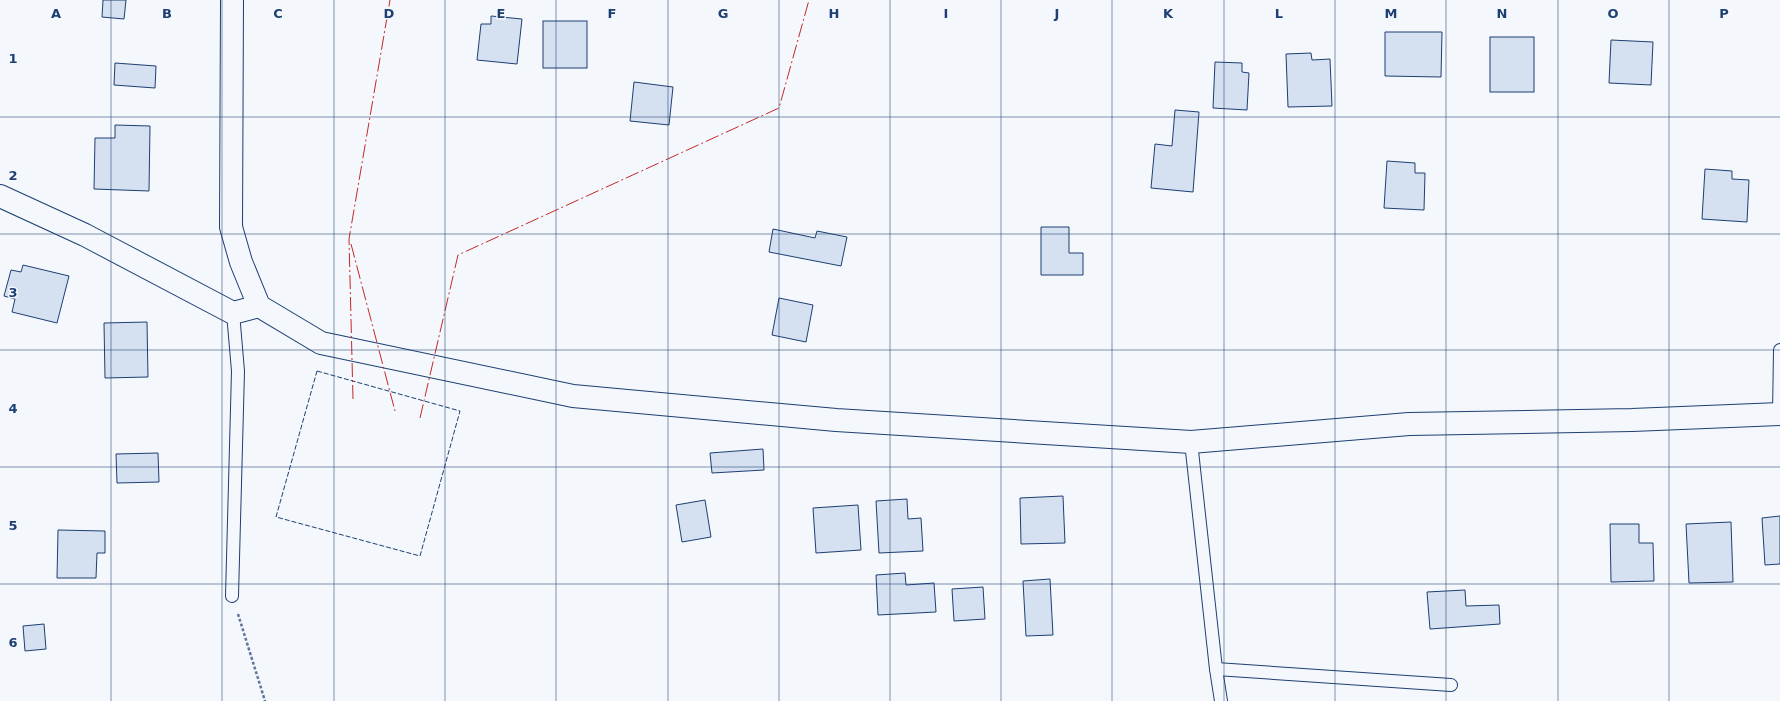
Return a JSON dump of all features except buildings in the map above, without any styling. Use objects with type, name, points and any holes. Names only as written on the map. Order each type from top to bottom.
[{"type":"street","points":[[232,0],[232,227],[241,262],[259,306],[321,343],[573,396],[836,420],[1191,442],[1409,424],[1632,420],[1780,414]]},
{"type":"street","points":[[0,196],[85,235],[233,313],[259,306]]},
{"type":"lane","points":[[232,596],[238,371],[233,313]]},
{"type":"lane","points":[[1780,350],[1780,414]]},
{"type":"lane","points":[[1191,442],[1216,669],[1221,701]]},
{"type":"lane","points":[[1216,669],[1451,684]]},
{"type":"path","points":[[232,596],[265,701]]},
{"type":"fence","points":[[317,371],[460,411],[420,556],[276,517],[317,371]]},
{"type":"power","points":[[353,399],[349,239],[390,0]]},
{"type":"power","points":[[420,418],[458,255],[779,108],[809,0]]},
{"type":"power","points":[[351,244],[395,411]]}]
